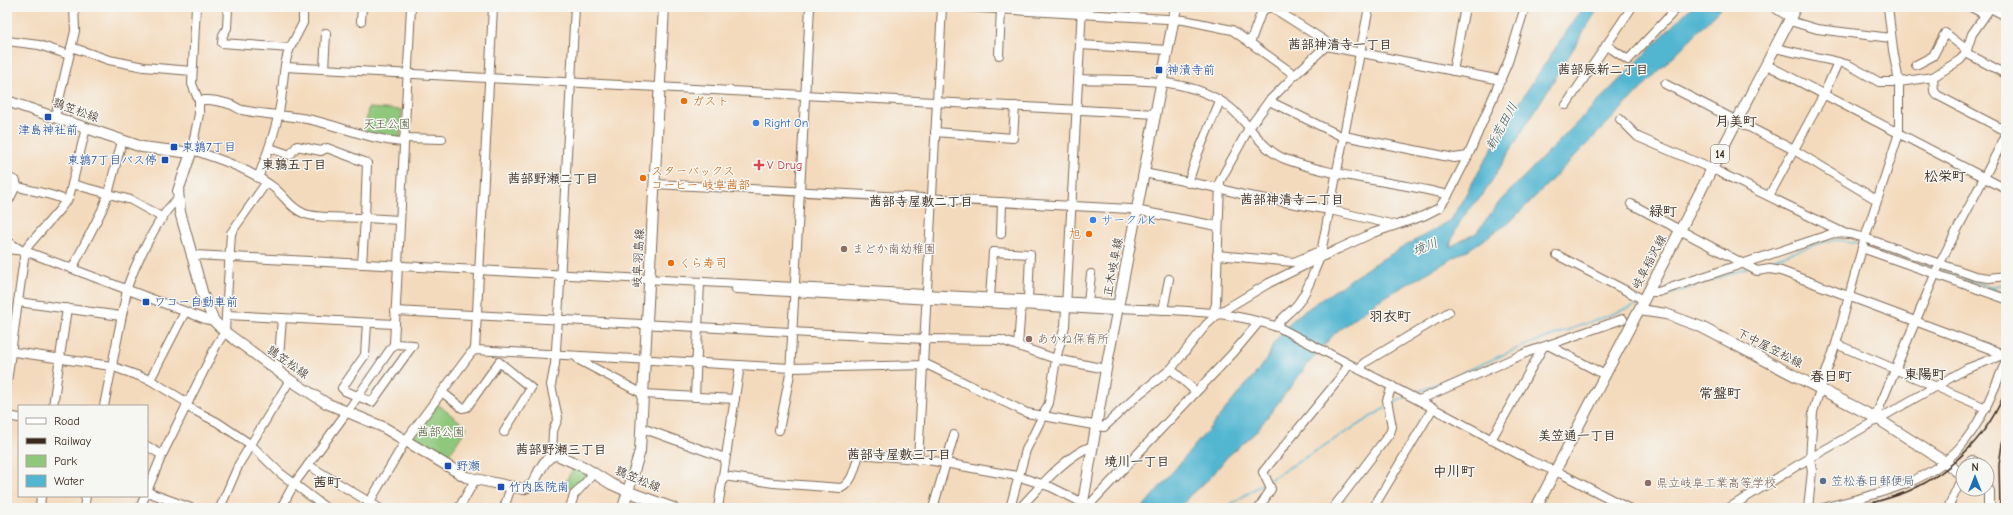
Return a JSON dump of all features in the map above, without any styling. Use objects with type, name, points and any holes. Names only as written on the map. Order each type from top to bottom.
[{"type":"main road","name":"岐阜羽島線","points":[[623,508],[638,463],[642,428],[664,7]]},
{"type":"main road","name":"正木岐阜線","points":[[1088,505],[1092,446],[1176,7]]},
{"type":"main road","name":"岐阜稲沢線","points":[[1536,508],[1796,7]]},
{"type":"main road","name":"鶉笠松線","points":[[7,101],[55,116],[142,147],[192,152],[178,192],[178,199],[191,256],[203,295],[214,320],[225,332],[278,372],[326,403],[383,427],[466,477],[475,480],[523,489],[532,485],[548,458],[552,455],[556,455],[594,473],[611,484],[673,508]]},
{"type":"main road","name":"下中屋笠松線","points":[[1644,302],[1666,314],[1701,327],[1878,419],[1955,467]]},
{"type":"main road","points":[[1989,497],[1989,508]]},
{"type":"street","points":[[55,116],[75,32],[74,7]]},
{"type":"street","points":[[196,7],[192,84],[199,100],[199,114],[192,152],[223,160],[258,178],[274,187],[292,206],[304,214],[400,220]]},
{"type":"street","points":[[228,7],[227,28],[222,35],[222,43],[290,48]]},
{"type":"street","points":[[258,178],[270,148],[279,115],[285,68],[290,48],[302,23],[303,7]]},
{"type":"street","points":[[361,21],[362,7]]},
{"type":"street","points":[[280,508],[294,484],[347,412],[394,344],[403,140],[411,7]]},
{"type":"street","points":[[476,350],[493,7]]},
{"type":"street","points":[[552,455],[553,431],[558,418],[551,385],[556,354],[561,277],[575,7]]},
{"type":"street","points":[[779,430],[790,368],[810,7]]},
{"type":"street","points":[[918,460],[942,7]]},
{"type":"street","points":[[962,7],[1082,10],[1174,19],[1232,30],[1294,75]]},
{"type":"street","points":[[1250,43],[1261,13],[1266,8],[1273,7],[1316,34],[1325,42],[1326,46]]},
{"type":"street","points":[[1278,328],[1287,312],[1298,304],[1305,293],[1321,254],[1345,136],[1368,7]]},
{"type":"street","points":[[1453,71],[1465,7]]},
{"type":"street","points":[[1217,255],[1294,262],[1321,254],[1395,224],[1430,213],[1439,208],[1448,195],[1468,156],[1501,80],[1526,7]]},
{"type":"street","points":[[1566,105],[1632,7]]},
{"type":"street","points":[[1606,45],[1628,60],[1678,7]]},
{"type":"street","points":[[1773,7],[1790,19],[1817,29],[1891,38]]},
{"type":"street","points":[[1808,508],[1812,471],[1810,459],[1813,412],[1836,344],[1863,243],[1900,133],[1899,82],[1891,38],[1888,7]]},
{"type":"street","points":[[1971,7],[1988,10],[2006,16]]},
{"type":"street","points":[[999,55],[1002,9]]},
{"type":"street","points":[[1010,508],[1017,476],[1026,450],[1049,403],[1056,359],[1065,326],[1082,10]]},
{"type":"street","points":[[1775,48],[1849,65],[1879,82],[1899,82],[1932,77],[1960,60],[1966,51],[1972,34],[1988,10]]},
{"type":"street","points":[[324,69],[326,33]]},
{"type":"street","points":[[1916,65],[1933,56],[1945,33],[1966,51],[2006,74]]},
{"type":"street","points":[[7,41],[39,45],[144,67],[192,70]]},
{"type":"street","points":[[1080,45],[1168,50]]},
{"type":"street","points":[[1326,46],[1360,54],[1501,80]]},
{"type":"street","points":[[1216,313],[1218,188],[1220,181],[1249,128],[1269,101],[1294,75],[1326,46]]},
{"type":"street","points":[[1769,196],[1824,94],[1838,62]]},
{"type":"street","points":[[1767,65],[2006,189]]},
{"type":"street","points":[[285,68],[1156,114]]},
{"type":"street","points":[[1932,77],[1934,91],[1937,95],[2006,131]]},
{"type":"street","points":[[1078,79],[1162,83],[1178,85],[1204,93],[1229,106],[1249,128],[1278,155],[1285,159],[1337,173],[1448,195]]},
{"type":"street","points":[[1665,84],[1794,150],[1877,200]]},
{"type":"street","points":[[199,100],[205,99],[262,115],[279,115],[310,120],[388,141],[442,140]]},
{"type":"street","points":[[1188,183],[1220,100]]},
{"type":"street","points":[[1269,101],[1345,136],[1454,158],[1468,156]]},
{"type":"street","points":[[935,132],[1013,138],[1015,106]]},
{"type":"street","points":[[1620,120],[1638,137],[1769,196],[1863,243],[1938,268],[2006,299]]},
{"type":"street","points":[[7,382],[9,351],[18,302],[23,251],[67,201],[86,128]]},
{"type":"street","points":[[1878,419],[1877,413],[1938,268],[2006,135]]},
{"type":"street","points":[[72,269],[102,210],[108,194],[122,141]]},
{"type":"street","points":[[270,148],[290,155],[297,146],[321,151],[327,148],[367,162],[362,264]]},
{"type":"street","points":[[1144,173],[1218,188],[1244,195],[1330,210],[1395,224]]},
{"type":"street","points":[[7,177],[16,181],[16,186],[7,204]]},
{"type":"street","points":[[148,489],[162,454],[217,344],[225,332],[231,233],[266,183]]},
{"type":"street","points":[[72,184],[131,200],[163,218]]},
{"type":"street","points":[[655,184],[1137,210],[1217,226]]},
{"type":"street","points":[[16,186],[33,193],[51,194],[67,201]]},
{"type":"street","points":[[104,405],[127,290],[135,266],[173,202],[178,199]]},
{"type":"street","points":[[1001,234],[1002,202]]},
{"type":"street","points":[[1631,204],[1680,231],[1756,269],[1757,271],[1770,269],[1781,271],[1998,352],[2004,357]]},
{"type":"street","points":[[1373,233],[1383,221]]},
{"type":"street","points":[[1557,255],[1644,302],[1658,292],[1825,234],[1844,233]]},
{"type":"street","points":[[7,241],[23,251],[185,312],[214,320]]},
{"type":"street","points":[[1863,243],[1938,268],[1989,278],[2006,276]]},
{"type":"street","points":[[7,249],[23,251]]},
{"type":"street","points":[[990,298],[993,252],[1030,254],[1028,300]]},
{"type":"street","points":[[368,505],[406,440],[471,353],[476,350],[790,368],[928,365],[1005,404],[1027,413],[1104,427],[1139,394],[1171,370],[1216,313],[1321,254]]},
{"type":"street","points":[[191,256],[398,266],[479,273],[926,297],[1021,305],[1066,305],[1088,303],[1114,304],[1118,308]]},
{"type":"street","points":[[1088,303],[1091,274]]},
{"type":"street","points":[[1163,310],[1169,279]]},
{"type":"street","points":[[695,397],[700,285]]},
{"type":"street","points":[[926,297],[1028,300],[1113,311],[1118,308],[1216,313],[1259,322],[1278,328],[1324,351],[1418,399],[1491,440],[1628,508]]},
{"type":"street","points":[[18,302],[122,316]]},
{"type":"street","points":[[1018,346],[1021,305]]},
{"type":"street","points":[[53,405],[66,308]]},
{"type":"street","points":[[395,311],[924,339],[1001,340],[1056,359],[1106,369]]},
{"type":"street","points":[[150,380],[185,312]]},
{"type":"street","points":[[1360,370],[1364,363],[1449,312]]},
{"type":"street","points":[[227,315],[394,324]]},
{"type":"street","points":[[278,372],[282,318]]},
{"type":"street","points":[[1418,399],[1546,346],[1623,319]]},
{"type":"street","points":[[367,322],[366,355],[342,388],[372,402],[413,345],[394,344]]},
{"type":"street","points":[[723,476],[774,483],[804,484],[841,488],[847,485],[852,476],[859,454],[879,455],[947,463],[1017,476],[1043,484],[1088,505],[1195,391],[1234,352],[1259,322]]},
{"type":"street","points":[[1836,344],[1986,408]]},
{"type":"street","points":[[1546,346],[1605,376]]},
{"type":"street","points":[[1491,440],[1546,346]]},
{"type":"street","points":[[9,351],[112,366],[150,380],[250,444],[294,484],[326,508]]},
{"type":"street","points":[[576,356],[579,360],[643,394],[735,399]]},
{"type":"street","points":[[1729,508],[1935,386],[1966,369],[2004,357]]},
{"type":"street","points":[[1823,508],[1906,484],[1945,462],[1960,447],[1986,408],[2004,357]]},
{"type":"street","points":[[442,392],[462,408],[467,407],[499,362],[531,388],[504,432]]},
{"type":"street","points":[[1259,508],[1268,494],[1270,485],[1263,472],[1340,378],[1349,364]]},
{"type":"street","points":[[718,508],[740,365]]},
{"type":"street","points":[[1171,370],[1195,391]]},
{"type":"street","points":[[220,508],[239,464],[290,380]]},
{"type":"street","points":[[1333,508],[1390,433],[1392,427],[1387,400],[1392,386]]},
{"type":"street","points":[[1373,508],[1432,408]]},
{"type":"street","points":[[7,416],[18,418]]},
{"type":"street","points":[[642,428],[726,458]]},
{"type":"street","points":[[933,508],[954,435]]},
{"type":"street","points":[[1020,508],[1062,466],[1092,446]]},
{"type":"street","points":[[148,447],[162,454]]},
{"type":"street","points":[[308,465],[368,505],[379,508]]},
{"type":"street","points":[[570,508],[574,495],[594,473]]},
{"type":"street","points":[[460,508],[475,480]]},
{"type":"street","points":[[504,508],[511,487]]},
{"type":"street","points":[[1948,508],[1955,490]]},
{"type":"street","points":[[148,491],[191,508]]},
{"type":"street","points":[[40,508],[41,497]]},
{"type":"street","points":[[84,508],[86,497]]},
{"type":"street","points":[[140,508],[145,497]]},
{"type":"green space","name":"天王公園","points":[[368,108],[402,110],[400,140],[365,133]]},
{"type":"green space","name":"茜部公園","points":[[437,404],[467,427],[446,460],[412,440]]},
{"type":"green space","points":[[575,465],[590,473],[576,489],[564,485]]},
{"type":"water","name":"境川","points":[[1583,7],[1599,7],[1483,195],[1462,218],[1450,247],[1476,233],[1501,200],[1691,7],[1722,7],[1510,222],[1471,248],[1376,302],[1335,333],[1308,364],[1255,433],[1227,457],[1211,477],[1189,496],[1181,508],[1142,508],[1267,360],[1273,344],[1293,319],[1372,265],[1451,220],[1514,110]]},
{"type":"waterway","points":[[1754,266],[1826,241],[1837,240],[1860,243]]},
{"type":"waterway","points":[[1865,244],[1935,268]]},
{"type":"waterway","points":[[1648,302],[1747,268]]},
{"type":"waterway","points":[[1941,270],[1989,287],[2006,284]]},
{"type":"waterway","points":[[1990,287],[2006,295]]},
{"type":"waterway","points":[[1413,394],[1521,347],[1637,305]]},
{"type":"waterway","points":[[1390,405],[1406,397]]},
{"type":"waterway","points":[[1269,480],[1385,408]]},
{"type":"waterway","points":[[1225,508],[1264,483]]},
{"type":"railway","points":[[1852,508],[1911,490],[1927,482],[1956,461],[1969,448],[1991,420],[2006,389]]},
{"type":"railway","points":[[2000,508],[1999,465],[2006,416]]},
{"type":"place","name":"神漬寺前","points":[[1159,70]]},
{"type":"place","name":"ガスト","points":[[684,101]]},
{"type":"place","name":"津島神社前","points":[[48,117]]},
{"type":"place","name":"Right On","points":[[756,123]]},
{"type":"place","name":"東鶉7丁目","points":[[174,147]]},
{"type":"place","name":"東鶉7丁目バス停","points":[[165,160]]},
{"type":"place","name":"V Drug","points":[[759,165]]},
{"type":"place","name":"スターバックス コーヒー 岐阜茜部","points":[[643,178]]},
{"type":"place","name":"サークルK","points":[[1093,220]]},
{"type":"place","name":"旭","points":[[1089,234]]},
{"type":"place","name":"まどか南幼稚園","points":[[844,249]]},
{"type":"place","name":"くら寿司","points":[[671,263]]},
{"type":"place","name":"ワコー自動車前","points":[[146,302]]},
{"type":"place","name":"あかね保育所","points":[[1029,339]]},
{"type":"place","name":"野瀬","points":[[448,466]]},
{"type":"place","name":"笠松春日郵便局","points":[[1823,481]]},
{"type":"place","name":"県立岐阜工業高等学校","points":[[1648,483]]},
{"type":"place","name":"竹内医院南","points":[[501,487]]},
{"type":"district","name":"茜部神清寺一丁目","points":[[1340,44]]},
{"type":"district","name":"茜部辰新二丁目","points":[[1603,69]]},
{"type":"district","name":"月美町","points":[[1736,121]]},
{"type":"district","name":"東鶉五丁目","points":[[294,164]]},
{"type":"district","name":"松栄町","points":[[1945,176]]},
{"type":"district","name":"茜部野瀬二丁目","points":[[553,178]]},
{"type":"district","name":"茜部神清寺二丁目","points":[[1292,199]]},
{"type":"district","name":"茜部寺屋敷二丁目","points":[[921,201]]},
{"type":"district","name":"緑町","points":[[1663,211]]},
{"type":"district","name":"羽衣町","points":[[1390,316]]},
{"type":"district","name":"東陽町","points":[[1925,374]]},
{"type":"district","name":"春日町","points":[[1831,376]]},
{"type":"district","name":"常盤町","points":[[1720,393]]},
{"type":"district","name":"美笠通一丁目","points":[[1577,435]]},
{"type":"district","name":"茜部野瀬三丁目","points":[[561,449]]},
{"type":"district","name":"茜部寺屋敷三丁目","points":[[899,454]]},
{"type":"district","name":"境川一丁目","points":[[1137,461]]},
{"type":"district","name":"中川町","points":[[1454,471]]},
{"type":"district","name":"茜町","points":[[327,482]]},
{"type":"water label","name":"新荒田川","points":[[1501,126]]}]
